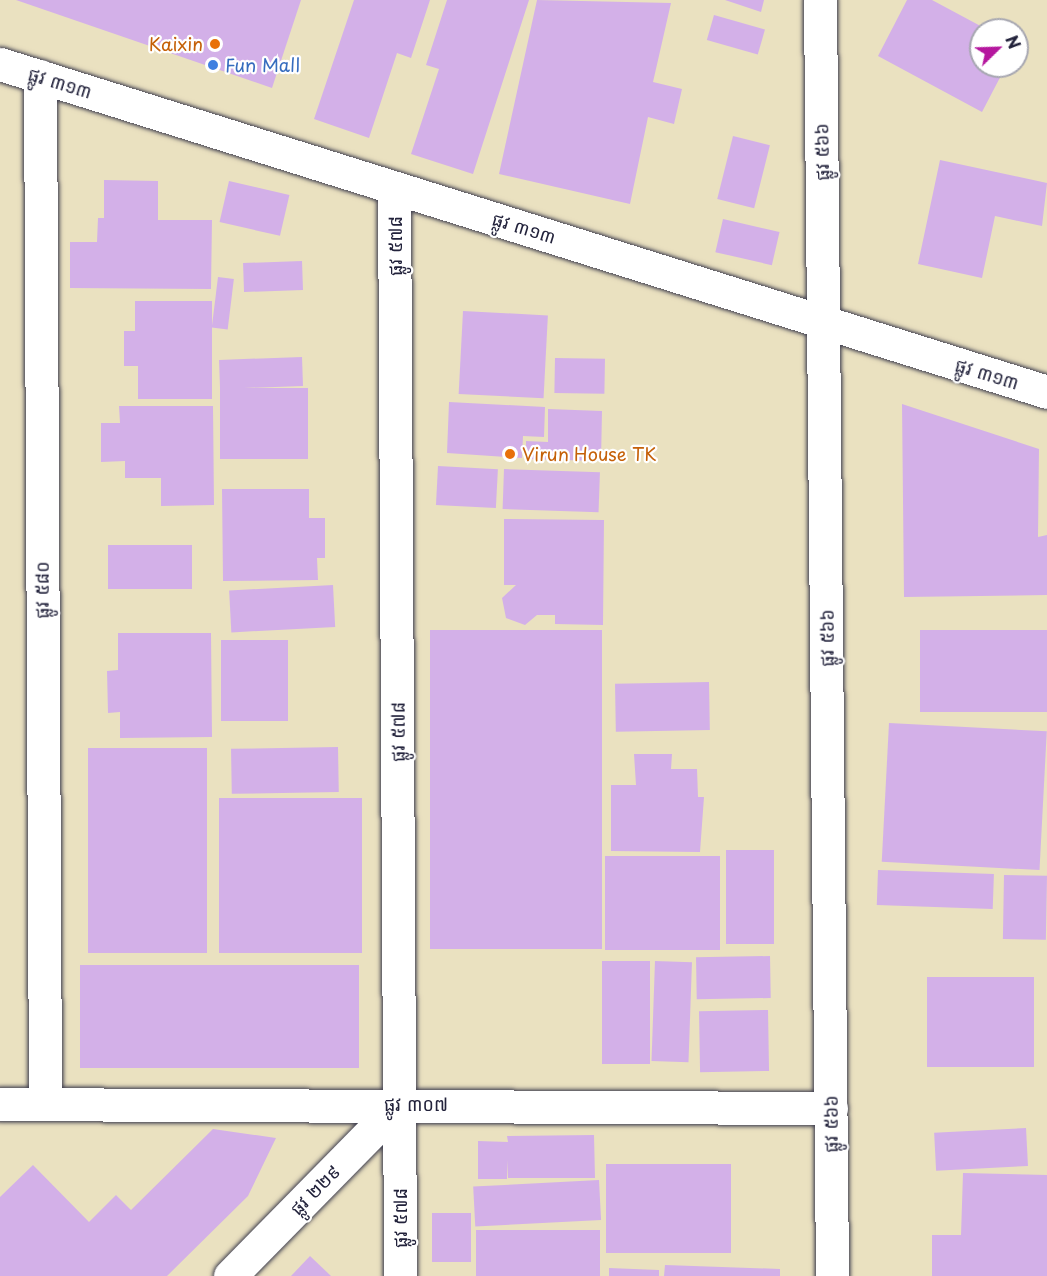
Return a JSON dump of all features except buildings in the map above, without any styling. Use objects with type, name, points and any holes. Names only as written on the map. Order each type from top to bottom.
[{"type":"street","name":"ផ្លូវ ៥៦៦","points":[[820,0],[825,323],[832,1276]]},
{"type":"street","name":"ផ្លូវ ៣១៣","points":[[0,64],[1047,392]]},
{"type":"street","name":"ផ្លូវ ៥៨០","points":[[40,76],[45,1104]]},
{"type":"street","name":"ផ្លូវ ៥៧៨","points":[[394,188],[400,1276]]},
{"type":"street","name":"ផ្លូវ ៣០៧","points":[[0,1104],[400,1103],[831,1108]]},
{"type":"street","name":"ផ្លូវ ២២៩","points":[[230,1276],[400,1103]]},
{"type":"place","name":"Kaixin","points":[[215,44]]},
{"type":"place","name":"Fun Mall","points":[[213,65]]},
{"type":"place","name":"Virun House TK","points":[[510,454]]}]
